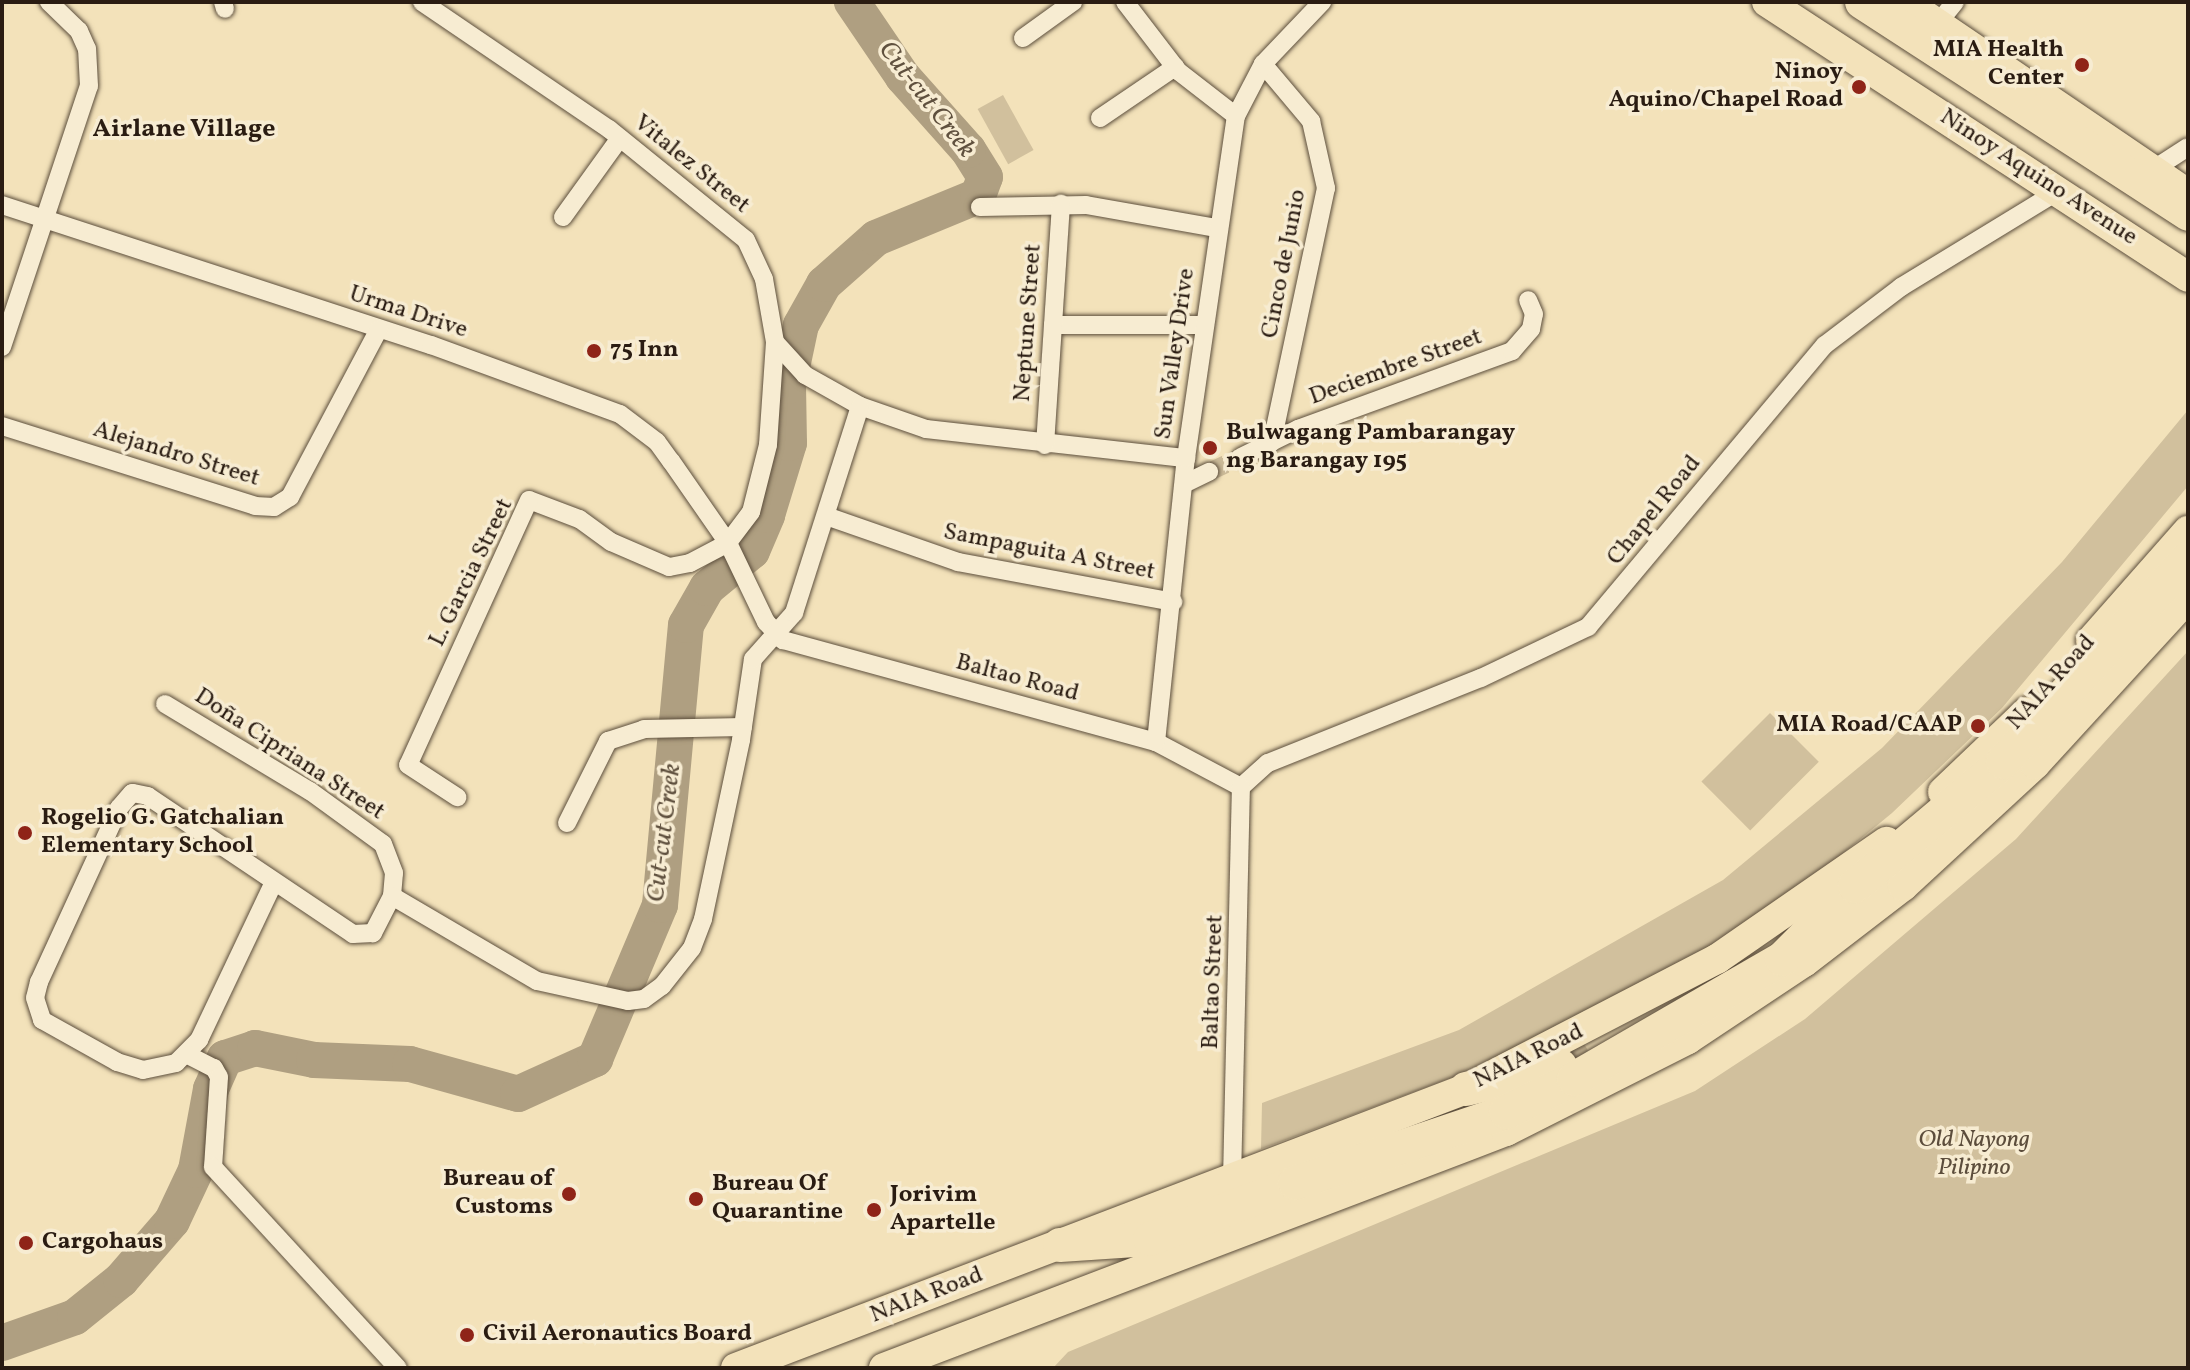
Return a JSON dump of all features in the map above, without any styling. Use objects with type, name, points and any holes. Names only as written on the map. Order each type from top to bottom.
[{"type":"highway","points":[[1862,2],[2186,197]]},
{"type":"highway","points":[[1060,1245],[1150,1239],[1279,1189],[1506,1112],[1574,1079],[1782,959],[1830,908],[2003,762],[2188,559]]},
{"type":"highway","points":[[1466,1089],[1574,1058],[1830,908]]},
{"type":"main road","name":"Ninoy Aquino Avenue","points":[[1767,2],[2188,277]]},
{"type":"main road","points":[[1905,2],[1946,12],[2154,169],[2186,197]]},
{"type":"main road","points":[[2151,251],[2188,287]]},
{"type":"main road","name":"NAIA Road","points":[[736,1368],[1466,1089],[1717,959],[1896,835],[2009,732],[2188,531]]},
{"type":"main road","name":"NAIA Road","points":[[884,1368],[1506,1131],[1688,1039],[1804,962],[1903,886],[2035,764],[2188,597]]},
{"type":"street","points":[[2,347],[89,86],[90,67],[79,31],[49,2]]},
{"type":"street","name":"Vitalez Street","points":[[422,2],[620,138],[746,240],[764,279],[775,342],[768,445],[751,512],[731,551]]},
{"type":"street","points":[[1023,38],[1073,2]]},
{"type":"street","points":[[1125,2],[1175,67],[1236,116]]},
{"type":"street","name":"Sun Valley Drive","points":[[1156,742],[1186,458],[1217,228],[1236,116],[1263,64],[1310,6]]},
{"type":"street","name":"Cinco de Junio","points":[[1263,64],[1311,121],[1326,188],[1272,442]]},
{"type":"street","points":[[1100,118],[1175,67]]},
{"type":"street","points":[[563,217],[620,138]]},
{"type":"street","points":[[2154,169],[2188,147]]},
{"type":"street","name":"Chapel Road","points":[[1241,787],[1268,763],[1481,678],[1588,627],[1825,345],[1901,287],[2058,191]]},
{"type":"street","points":[[980,207],[1061,204],[1128,210],[1217,228]]},
{"type":"street","name":"Neptune Street","points":[[1045,445],[1061,204]]},
{"type":"street","name":"Urma Drive","points":[[2,205],[379,329],[620,414],[657,442],[731,551],[775,635]]},
{"type":"street","name":"Deciembre Street","points":[[1241,457],[1272,442],[1512,351],[1531,329],[1534,314],[1528,300]]},
{"type":"street","points":[[1053,325],[1204,325]]},
{"type":"street","name":"Alejandro Street","points":[[2,426],[255,506],[274,507],[290,497],[379,329]]},
{"type":"street","points":[[775,342],[805,375],[860,406],[926,429],[1045,445],[1186,458]]},
{"type":"street","points":[[274,882],[188,1055],[162,1070],[143,1070],[94,1054],[42,1020],[35,998],[39,982],[119,808],[132,793],[148,796],[274,882],[363,936],[373,933],[392,896],[464,943],[537,981],[615,1000],[637,1001],[678,968],[703,919],[743,727],[753,659],[794,613],[860,406]]},
{"type":"street","points":[[1184,484],[1209,472]]},
{"type":"street","name":"L. Garcia Street","points":[[457,797],[408,765],[529,500],[579,519],[611,542],[669,567],[731,551]]},
{"type":"street","name":"Sampaguita A Street","points":[[826,516],[970,565],[1173,602]]},
{"type":"street","name":"Baltao Road","points":[[775,635],[1156,742],[1241,787]]},
{"type":"street","name":"Doña Cipriana Street","points":[[165,704],[310,791],[383,844],[394,873],[392,896]]},
{"type":"street","points":[[567,823],[608,741],[625,732],[743,727]]},
{"type":"street","name":"Baltao Street","points":[[1232,1180],[1241,787]]},
{"type":"street","points":[[188,1055],[216,1072],[213,1167],[398,1368]]},
{"type":"green space","points":[[1003,95],[1034,150],[1008,164],[978,109]]},
{"type":"green space","points":[[2188,410],[2188,486],[2002,708],[1892,813],[1825,868],[1711,947],[1480,1067],[1261,1149],[1262,1103],[1459,1030],[1723,880],[1882,748],[2062,562]]},
{"type":"green space","name":"Old Nayong Pilipino","points":[[2188,651],[2188,1368],[1053,1368],[1068,1352],[1695,1091],[1805,1019],[2016,839]]},
{"type":"green space","points":[[1770,713],[1819,762],[1750,830],[1701,782]]},
{"type":"waterway","name":"Cut-cut Creek","points":[[2,1343],[75,1317],[121,1280],[172,1221],[196,1170],[211,1089],[225,1058],[255,1048],[314,1060],[410,1064],[518,1094],[595,1059],[660,905],[686,625],[707,588],[752,551],[767,515],[789,443],[788,386],[801,325],[824,284],[876,238],[978,196],[985,177],[968,150],[903,77],[852,2]]},
{"type":"tunnel","points":[[1209,472],[1241,457]]},
{"type":"tunnel","points":[[1560,1066],[1588,1050]]},
{"type":"place","name":"MIA Health Center","points":[[2082,65]]},
{"type":"place","name":"Ninoy Aquino/Chapel Road","points":[[1859,87]]},
{"type":"place","name":"75 Inn","points":[[594,351]]},
{"type":"place","name":"Bulwagang Pambarangay ng Barangay 195","points":[[1210,448]]},
{"type":"place","name":"MIA Road/CAAP","points":[[1978,726]]},
{"type":"place","name":"Rogelio G. Gatchalian Elementary School","points":[[25,833]]},
{"type":"place","name":"Bureau of Customs","points":[[569,1194]]},
{"type":"place","name":"Bureau Of Quarantine","points":[[696,1199]]},
{"type":"place","name":"Jorivim Apartelle","points":[[874,1210]]},
{"type":"place","name":"Cargohaus","points":[[26,1243]]},
{"type":"place","name":"Civil Aeronautics Board","points":[[467,1335]]},
{"type":"district","name":"Airlane Village","points":[[184,130]]}]
